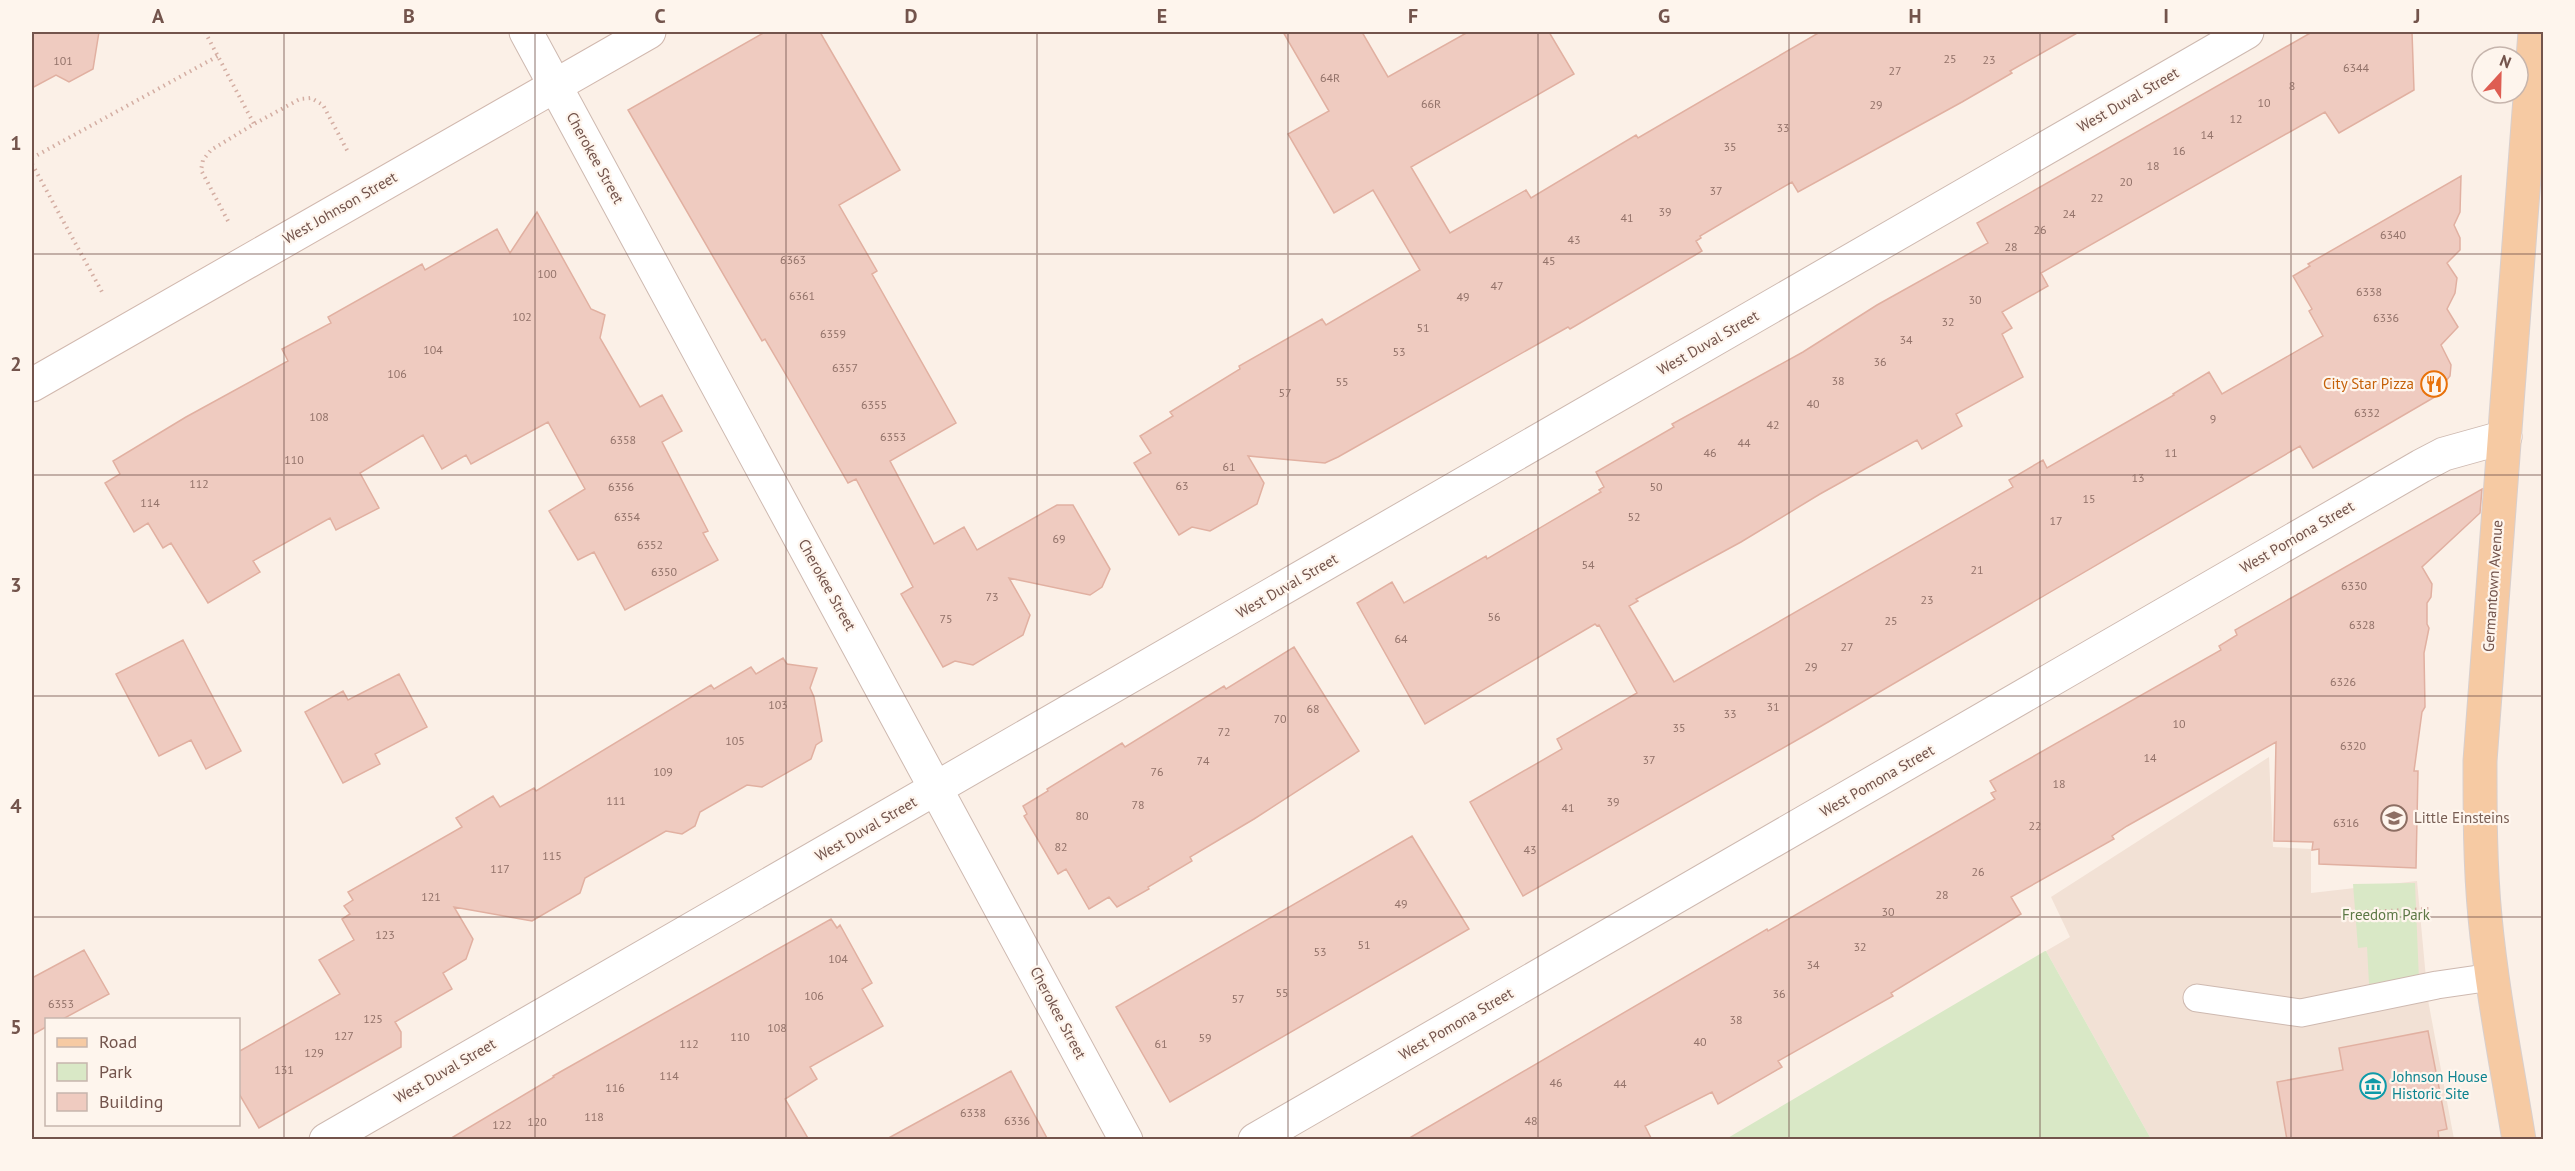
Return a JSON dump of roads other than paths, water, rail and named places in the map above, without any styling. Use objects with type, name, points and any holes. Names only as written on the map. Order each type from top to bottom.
[{"type":"main road","name":"Germantown Avenue","points":[[2519,1140],[2492,976],[2481,859],[2480,761],[2535,32]]},
{"type":"street","name":"Cherokee Street","points":[[526,32],[1126,1140]]},
{"type":"street","name":"West Johnson Street","points":[[32,386],[649,32]]},
{"type":"street","name":"West Duval Street","points":[[326,1140],[2247,32]]},
{"type":"street","name":"West Pomona Street","points":[[1255,1140],[2421,466],[2445,454],[2505,437]]},
{"type":"lane","points":[[2197,998],[2301,1013],[2492,976]]},
{"type":"place","name":"City Star Pizza","points":[[2434,384]]},
{"type":"place","name":"Little Einsteins","points":[[2394,818]]},
{"type":"place","name":"Johnson House Historic Site","points":[[2373,1086]]},
{"type":"park label","name":"Freedom Park","points":[[2386,915]]}]
